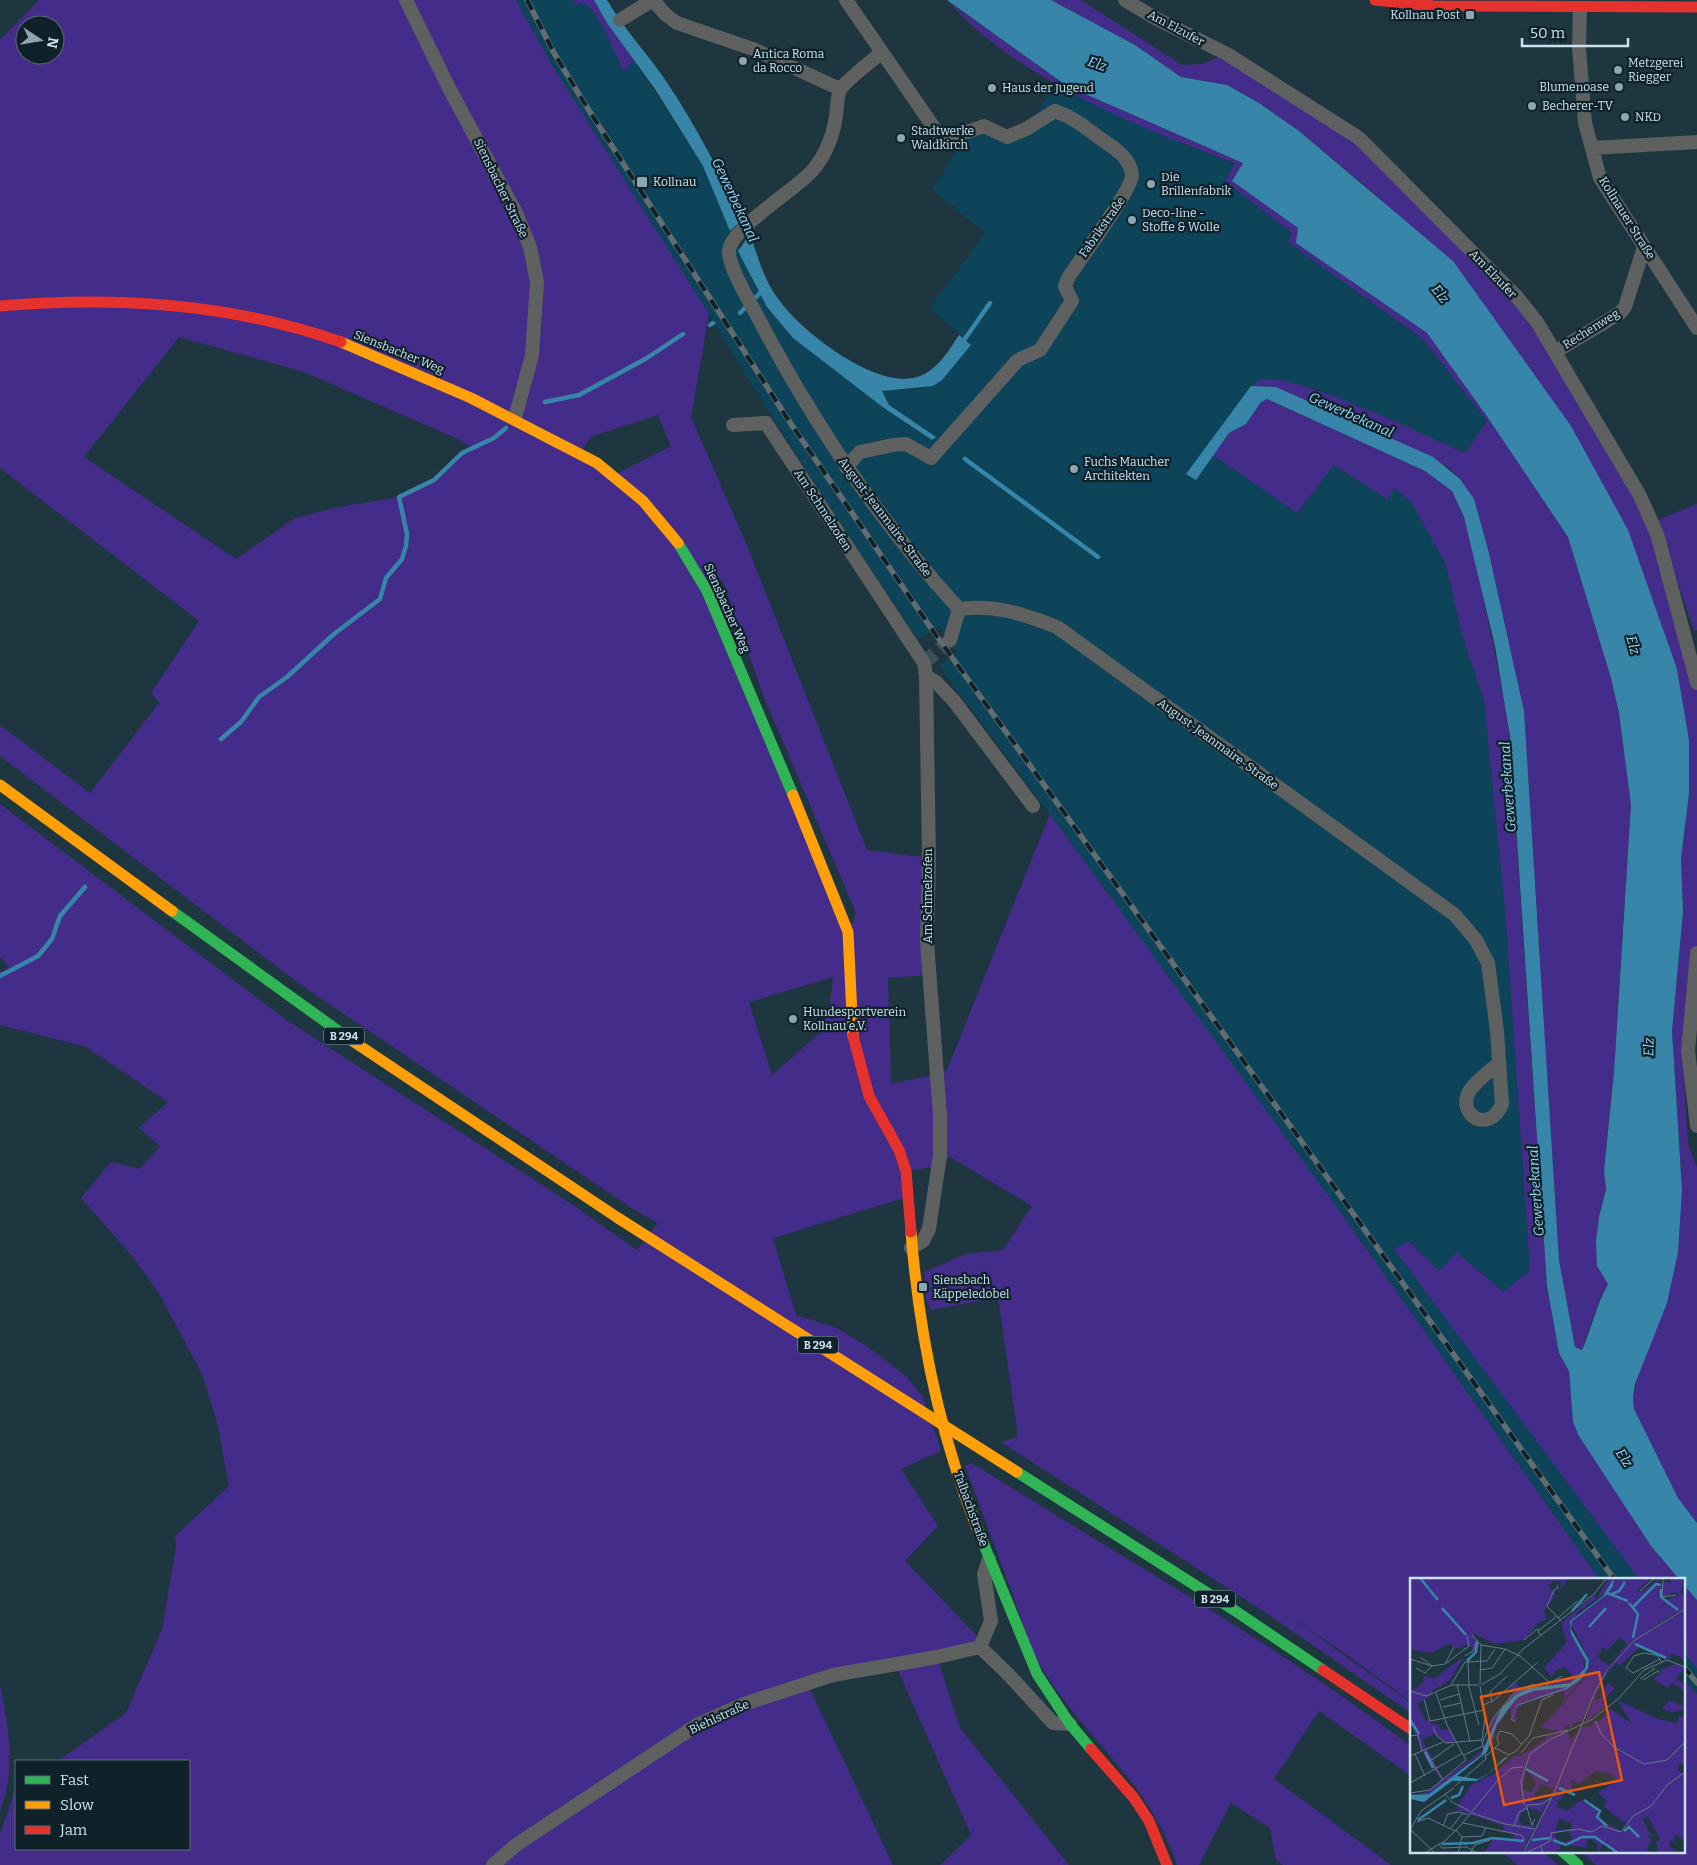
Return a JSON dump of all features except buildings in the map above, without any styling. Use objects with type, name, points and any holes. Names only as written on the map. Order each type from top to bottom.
[{"type":"main road","points":[[1375,0],[1418,6],[1501,4],[1580,8],[1697,7]]},
{"type":"main road","name":"Siensbacher Weg","points":[[0,306],[58,300],[122,301],[229,314],[306,331],[382,358],[514,418],[614,475],[651,509],[677,540],[693,564],[707,591],[845,920],[848,932],[852,1033],[855,1049],[869,1096],[899,1150],[906,1171],[911,1248]]},
{"type":"main road","name":"B 294","points":[[0,785],[318,1018],[618,1218],[1234,1610],[1410,1728]]},
{"type":"main road","name":"Talbachstraße","points":[[911,1248],[922,1335],[940,1417],[964,1496],[1015,1625],[1037,1674],[1070,1724],[1134,1798],[1149,1821],[1167,1865]]},
{"type":"main road","points":[[1563,1852],[1578,1865]]},
{"type":"street","name":"Siensbacher Straße","points":[[406,0],[449,88],[516,211],[530,247],[537,282],[532,355],[514,418]]},
{"type":"street","points":[[620,20],[653,0],[664,14],[677,23],[752,49],[840,89],[882,52]]},
{"type":"street","name":"Fabrikstraße","points":[[846,0],[937,132],[942,136],[970,131],[984,126],[1008,137],[1026,130],[1056,111],[1070,116],[1119,152],[1130,164],[1133,176],[1127,192],[1068,278],[1065,286],[1072,301],[1040,350],[1018,360],[931,458],[906,444],[894,445],[860,452],[846,467]]},
{"type":"street","name":"Am Elzufer","points":[[1125,0],[1155,18],[1226,54],[1319,110],[1359,138],[1428,210],[1493,271],[1537,322],[1638,494],[1657,534],[1697,683]]},
{"type":"street","name":"Kollnauer Straße","points":[[1580,8],[1579,48],[1585,123],[1600,178],[1697,328]]},
{"type":"street","name":"August-Jeanmaire-Straße","points":[[840,89],[834,128],[826,150],[813,170],[792,190],[746,225],[733,239],[729,253],[738,278],[779,358],[846,467],[917,562],[959,609],[980,606],[1007,609],[1056,628],[1454,915],[1476,940],[1488,963],[1493,990],[1499,1063]]},
{"type":"street","points":[[1592,148],[1697,142]]},
{"type":"street","name":"Rechenweg","points":[[1555,352],[1620,313],[1625,306],[1644,247]]},
{"type":"street","name":"Am Schmelzofen","points":[[733,426],[766,423],[924,663],[926,676],[929,858],[927,942],[940,1115],[940,1155],[933,1213],[929,1229],[923,1241],[911,1248]]},
{"type":"street","points":[[950,640],[959,609]]},
{"type":"street","points":[[926,676],[937,683],[954,701],[1033,806]]},
{"type":"street","points":[[1697,953],[1688,1051],[1695,1094],[1697,1126]]},
{"type":"street","points":[[989,1558],[984,1574],[991,1621],[980,1647],[1054,1723],[1070,1724]]},
{"type":"street","name":"Biehlstraße","points":[[493,1865],[516,1845],[697,1725],[744,1704],[833,1675],[937,1657],[980,1647]]},
{"type":"shaded area","points":[[39,0],[516,0],[552,65],[709,314],[691,417],[748,548],[867,850],[929,858],[930,975],[888,978],[891,1084],[947,1070],[1050,814],[1351,1227],[1598,1578],[1410,1578],[1410,1701],[1350,1657],[1289,1616],[1410,1702],[1410,1712],[1263,1611],[1001,1442],[1017,1437],[1017,1429],[998,1297],[931,1310],[926,1299],[924,1272],[966,1254],[1003,1250],[1032,1206],[950,1157],[939,1166],[906,1171],[907,1197],[773,1238],[796,1315],[837,1328],[868,1347],[907,1377],[923,1397],[941,1451],[901,1469],[938,1526],[905,1561],[976,1635],[977,1641],[937,1657],[960,1728],[1069,1865],[940,1865],[971,1835],[895,1664],[807,1683],[893,1865],[0,1865],[0,1834],[15,1792],[15,1850],[190,1850],[190,1760],[59,1760],[126,1713],[162,1629],[176,1547],[175,1536],[229,1486],[218,1426],[203,1376],[160,1295],[133,1257],[81,1198],[111,1162],[140,1169],[160,1146],[139,1128],[168,1102],[86,1047],[0,1025],[0,972],[9,967],[0,957],[0,804],[285,1019],[570,1203],[637,1250],[658,1223],[633,1209],[301,985],[0,756],[0,725],[90,793],[159,703],[151,693],[199,621],[0,468],[0,40],[15,25],[15,65],[65,65],[65,15],[24,15]],"holes":[[[179,337],[304,372],[460,440],[472,449],[462,453],[434,480],[399,497],[334,508],[295,518],[236,559],[84,457]],[[658,415],[671,446],[614,475],[580,455],[590,437]],[[722,579],[764,697],[856,913],[848,932],[833,888],[707,591]],[[833,977],[830,1003],[819,1034],[772,1075],[749,1002]]]},
{"type":"shaded area","points":[[516,0],[573,0],[576,5],[585,3],[589,6],[602,24],[624,71],[634,60],[703,166],[756,289],[834,370],[935,437],[889,405],[882,393],[886,390],[924,388],[971,344],[930,308],[985,233],[932,189],[970,131],[984,126],[1007,137],[1026,130],[1055,85],[1185,145],[1235,163],[1225,181],[1293,233],[1289,242],[1423,339],[1487,421],[1465,453],[1317,389],[1272,380],[1261,380],[1251,386],[1193,477],[1196,480],[1213,455],[1297,513],[1334,465],[1386,498],[1395,488],[1412,503],[1446,565],[1461,631],[1484,701],[1505,910],[1530,1270],[1503,1292],[1457,1252],[1439,1271],[1410,1241],[1638,1578],[1598,1578],[1351,1227],[1156,964],[1050,814],[939,666],[958,652],[939,626],[918,639],[814,483],[552,65]]},
{"type":"shaded area","points":[[573,0],[594,0],[607,23],[634,60],[624,72],[602,24],[589,6],[580,3],[576,5]]},
{"type":"shaded area","points":[[946,0],[1067,86],[1243,163],[1232,181],[1298,228],[1297,243],[1427,333],[1486,415],[1568,537],[1611,678],[1619,713],[1631,805],[1614,1072],[1604,1171],[1606,1190],[1599,1217],[1596,1241],[1608,1284],[1600,1298],[1582,1350],[1575,1347],[1559,1260],[1524,711],[1488,549],[1474,499],[1460,479],[1448,467],[1276,387],[1251,386],[1261,380],[1277,380],[1301,385],[1361,407],[1465,453],[1487,421],[1423,339],[1288,242],[1292,233],[1225,181],[1235,163],[1136,124],[1070,92],[1009,55],[977,30]]},
{"type":"shaded area","points":[[1051,0],[1081,0],[1182,65],[1202,64],[1227,54],[1359,138],[1517,297],[1639,494],[1697,683],[1697,953],[1684,1033],[1683,1065],[1688,1145],[1697,1167],[1697,1523],[1678,1498],[1634,1409],[1633,1398],[1682,1190],[1672,1031],[1683,912],[1681,858],[1689,794],[1689,740],[1677,669],[1376,195],[1299,131],[1259,103],[1227,85],[1181,77],[1135,45]]},
{"type":"shaded area","points":[[1267,399],[1425,471],[1452,491],[1464,517],[1472,544],[1508,717],[1547,1286],[1559,1353],[1569,1371],[1573,1422],[1651,1546],[1678,1578],[1638,1578],[1394,1249],[1409,1241],[1439,1271],[1457,1252],[1503,1292],[1530,1270],[1505,910],[1484,701],[1461,631],[1446,565],[1412,503],[1395,488],[1387,499],[1334,465],[1297,513],[1213,455],[1230,433],[1246,424],[1261,402]]},
{"type":"shaded area","points":[[1697,504],[1697,630],[1694,631],[1657,520]]},
{"type":"shaded area","points":[[972,1463],[1250,1635],[1410,1745],[1410,1775],[1319,1711],[1274,1779],[1391,1865],[1283,1865],[1276,1860],[1270,1828],[1231,1803],[1199,1865],[1177,1865],[1165,1835],[1149,1807],[1132,1782],[1055,1688],[1034,1654],[965,1466]]},
{"type":"shaded area","points":[[1684,1585],[1697,1600],[1697,1669],[1684,1652]]},
{"type":"shaded area","points":[[1684,1652],[1697,1669],[1697,1694],[1684,1680]]},
{"type":"shaded area","points":[[1684,1680],[1697,1694],[1697,1865],[1596,1865],[1581,1852],[1684,1852]]},
{"type":"shaded area","points":[[0,1685],[8,1733],[9,1764],[5,1796],[0,1811]]},
{"type":"shaded area","points":[[1503,1852],[1543,1852],[1558,1865],[1517,1865]]},
{"type":"water","points":[[594,0],[607,0],[666,81],[687,114],[744,218],[730,231],[703,166],[655,89],[607,23]]},
{"type":"water","name":"Elz","points":[[947,0],[1051,0],[1135,45],[1181,77],[1227,85],[1259,103],[1299,131],[1453,261],[1571,426],[1628,530],[1677,669],[1689,740],[1689,794],[1681,858],[1683,912],[1672,1031],[1682,1190],[1678,1252],[1667,1303],[1635,1384],[1633,1397],[1634,1409],[1678,1498],[1697,1523],[1697,1600],[1684,1585],[1684,1578],[1678,1578],[1651,1546],[1579,1436],[1573,1422],[1569,1371],[1559,1353],[1547,1286],[1510,736],[1495,646],[1464,517],[1452,491],[1425,471],[1267,399],[1261,402],[1246,424],[1229,433],[1196,480],[1186,474],[1251,386],[1276,387],[1433,457],[1460,479],[1474,499],[1488,549],[1524,711],[1559,1260],[1575,1347],[1582,1350],[1600,1300],[1608,1284],[1597,1266],[1596,1241],[1599,1217],[1606,1190],[1604,1171],[1614,1072],[1631,805],[1619,713],[1611,678],[1568,537],[1486,415],[1427,333],[1296,243],[1298,228],[1232,181],[1243,163],[1067,86]]},
{"type":"water","points":[[750,234],[765,277],[779,300],[804,327],[821,341],[859,365],[878,374],[896,378],[913,378],[921,376],[934,367],[959,335],[971,345],[942,380],[933,386],[882,391],[889,405],[936,437],[932,440],[884,408],[793,338],[767,307],[738,251]]},
{"type":"waterway","points":[[740,313],[762,291]]},
{"type":"waterway","name":"Gewerbekanal","points":[[962,343],[990,303]]},
{"type":"waterway","points":[[545,402],[579,395],[647,358],[683,334]]},
{"type":"waterway","points":[[221,739],[241,722],[259,697],[287,677],[334,634],[380,599],[386,578],[402,559],[406,546],[407,534],[399,497],[434,480],[462,453],[494,438],[506,428]]},
{"type":"waterway","name":"Gewerbekanal","points":[[965,459],[1098,557]]},
{"type":"waterway","points":[[0,976],[38,956],[52,939],[60,916],[85,887]]},
{"type":"tunnel","points":[[924,663],[950,640]]},
{"type":"railway","points":[[527,0],[554,53],[583,101],[789,421],[933,631],[1312,1156],[1613,1578]]},
{"type":"railway","points":[[1684,1667],[1697,1683]]},
{"type":"traffic: fast","points":[[678,543],[707,591],[793,795]]},
{"type":"traffic: fast","points":[[172,911],[348,1038]]},
{"type":"traffic: fast","points":[[1017,1472],[1234,1610],[1323,1670]]},
{"type":"traffic: fast","points":[[977,1528],[1037,1674],[1070,1724],[1091,1749]]},
{"type":"traffic: fast","points":[[1563,1852],[1578,1865]]},
{"type":"traffic: slow","points":[[341,342],[471,398],[597,463],[643,501],[678,543]]},
{"type":"traffic: slow","points":[[0,785],[172,911]]},
{"type":"traffic: slow","points":[[793,795],[848,932],[853,1036]]},
{"type":"traffic: slow","points":[[348,1038],[618,1218]]},
{"type":"traffic: slow","points":[[618,1218],[1017,1472]]},
{"type":"traffic: slow","points":[[911,1232],[919,1308],[933,1383],[952,1456],[977,1528]]},
{"type":"traffic: jam","points":[[1375,0],[1434,6],[1697,7]]},
{"type":"traffic: jam","points":[[0,306],[86,302],[172,306],[215,311],[257,319],[341,342]]},
{"type":"traffic: jam","points":[[853,1036],[869,1096],[899,1150],[906,1171],[911,1232]]},
{"type":"traffic: jam","points":[[1323,1670],[1410,1728]]},
{"type":"traffic: jam","points":[[1091,1749],[1134,1798],[1149,1821],[1167,1865]]},
{"type":"place","name":"Kollnau Post","points":[[1470,15]]},
{"type":"place","name":"Antica Roma da Rocco","points":[[743,61]]},
{"type":"place","name":"Metzgerei Riegger","points":[[1618,70]]},
{"type":"place","name":"Blumenoase","points":[[1619,87]]},
{"type":"place","name":"Haus der Jugend","points":[[992,88]]},
{"type":"place","name":"Becherer-TV","points":[[1532,106]]},
{"type":"place","name":"NKD","points":[[1625,117]]},
{"type":"place","name":"Stadtwerke Waldkirch","points":[[901,138]]},
{"type":"place","name":"Kollnau","points":[[642,182]]},
{"type":"place","name":"Die Brillenfabrik","points":[[1151,184]]},
{"type":"place","name":"Deco-line - Stoffe & Wolle","points":[[1132,220]]},
{"type":"place","name":"Fuchs Maucher Architekten","points":[[1074,469]]},
{"type":"place","name":"Hundesportverein Kollnau e.V.","points":[[793,1019]]},
{"type":"place","name":"Siensbach Käppeledobel","points":[[923,1287]]}]
